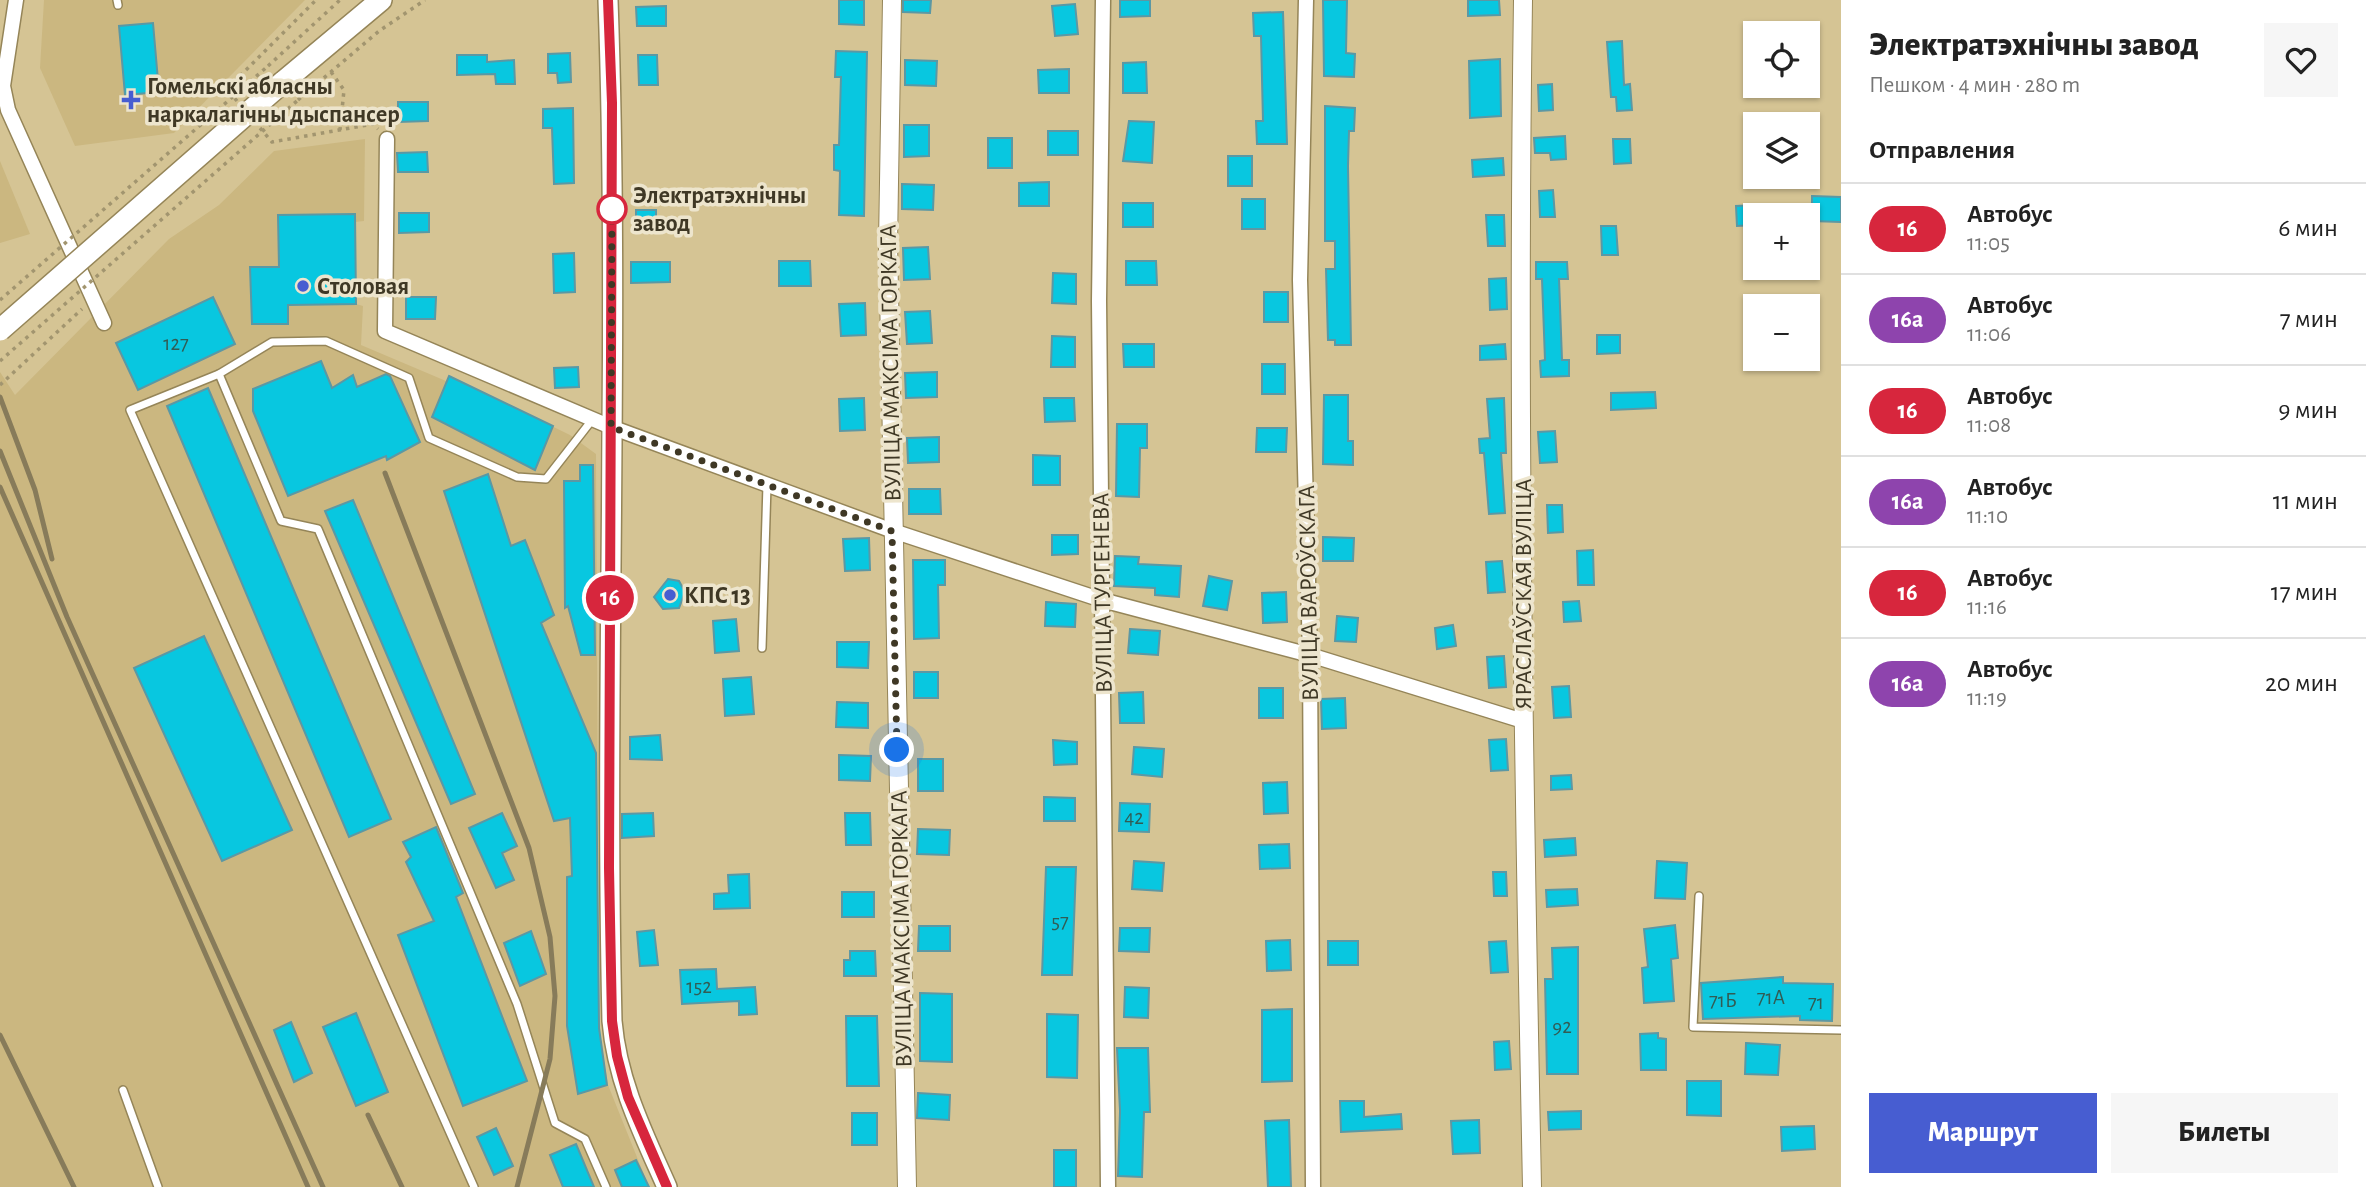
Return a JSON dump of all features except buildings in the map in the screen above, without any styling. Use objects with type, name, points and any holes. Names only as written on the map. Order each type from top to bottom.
[{"type":"main road","points":[[0,331],[283,82],[381,0]]},
{"type":"main road","points":[[608,0],[612,103],[602,423],[612,1021],[628,1097],[667,1187]]},
{"type":"street","points":[[16,0],[3,86],[8,110],[104,323]]},
{"type":"street","name":"ВУЛІЦА МАКСІМА ГОРКАГА","points":[[892,0],[888,243],[906,1187]]},
{"type":"street","name":"ВУЛІЦА ТУРГЕНЕВА","points":[[1103,0],[1099,301],[1108,1187]]},
{"type":"street","name":"ВУЛІЦА ВАРОЎСКАГА","points":[[1306,0],[1300,280],[1310,655],[1313,1187]]},
{"type":"street","name":"ЯРАСЛАЎСКАЯ ВУЛІЦА","points":[[1523,0],[1520,229],[1523,721],[1532,1187]]},
{"type":"street","points":[[387,139],[385,331],[602,423],[892,531],[1102,600],[1310,655],[1523,721]]},
{"type":"lane","points":[[474,1187],[131,410],[219,374],[272,342],[327,341],[408,378],[429,438],[517,477],[546,479],[602,423]]},
{"type":"lane","points":[[219,374],[281,520],[318,529],[517,1004],[555,1123],[585,1139],[606,1187]]},
{"type":"lane","points":[[762,648],[767,485]]},
{"type":"lane","points":[[1699,896],[1693,1027],[1841,1030]]},
{"type":"lane","points":[[123,1090],[158,1187]]},
{"type":"path","points":[[0,300],[340,0]]},
{"type":"path","points":[[0,361],[379,31],[425,0]]},
{"type":"path","points":[[331,72],[344,90],[340,130]]},
{"type":"path","points":[[0,385],[92,298]]},
{"type":"shaded area","name":"Гомельскі абласны наркалагічны дыспансер","points":[[44,0],[305,0],[174,133],[75,146],[40,68]]},
{"type":"shaded area","points":[[365,139],[364,221],[355,222],[356,304],[363,306],[361,345],[446,381],[449,376],[570,435],[596,454],[599,1028],[608,1085],[649,1187],[0,1187],[0,372],[15,395],[169,239],[219,205],[274,151]]},
{"type":"shaded area","points":[[0,161],[30,234],[0,243]]},
{"type":"railway","points":[[0,397],[35,490],[52,559]]},
{"type":"railway","points":[[0,451],[67,617],[323,1187]]},
{"type":"railway","points":[[385,473],[529,848],[550,937],[555,996],[550,1059],[517,1187]]},
{"type":"railway","points":[[0,487],[308,1187]]},
{"type":"railway","points":[[0,1035],[74,1187]]},
{"type":"railway","points":[[368,1115],[402,1187]]},
{"type":"bus line","name":"16","points":[[608,0],[612,103],[609,868],[612,1021],[614,1042],[628,1097],[667,1187]]},
{"type":"place","name":"Гомельскі абласны наркалагічны дыспансер","points":[[131,100]]},
{"type":"place","name":"Электратэхнічны завод","points":[[612,209]]},
{"type":"place","name":"Столовая","points":[[303,286]]},
{"type":"place","name":"КПС 13","points":[[670,595]]},
{"type":"route","points":[[612,209],[611,427],[892,531],[897,750]]}]
